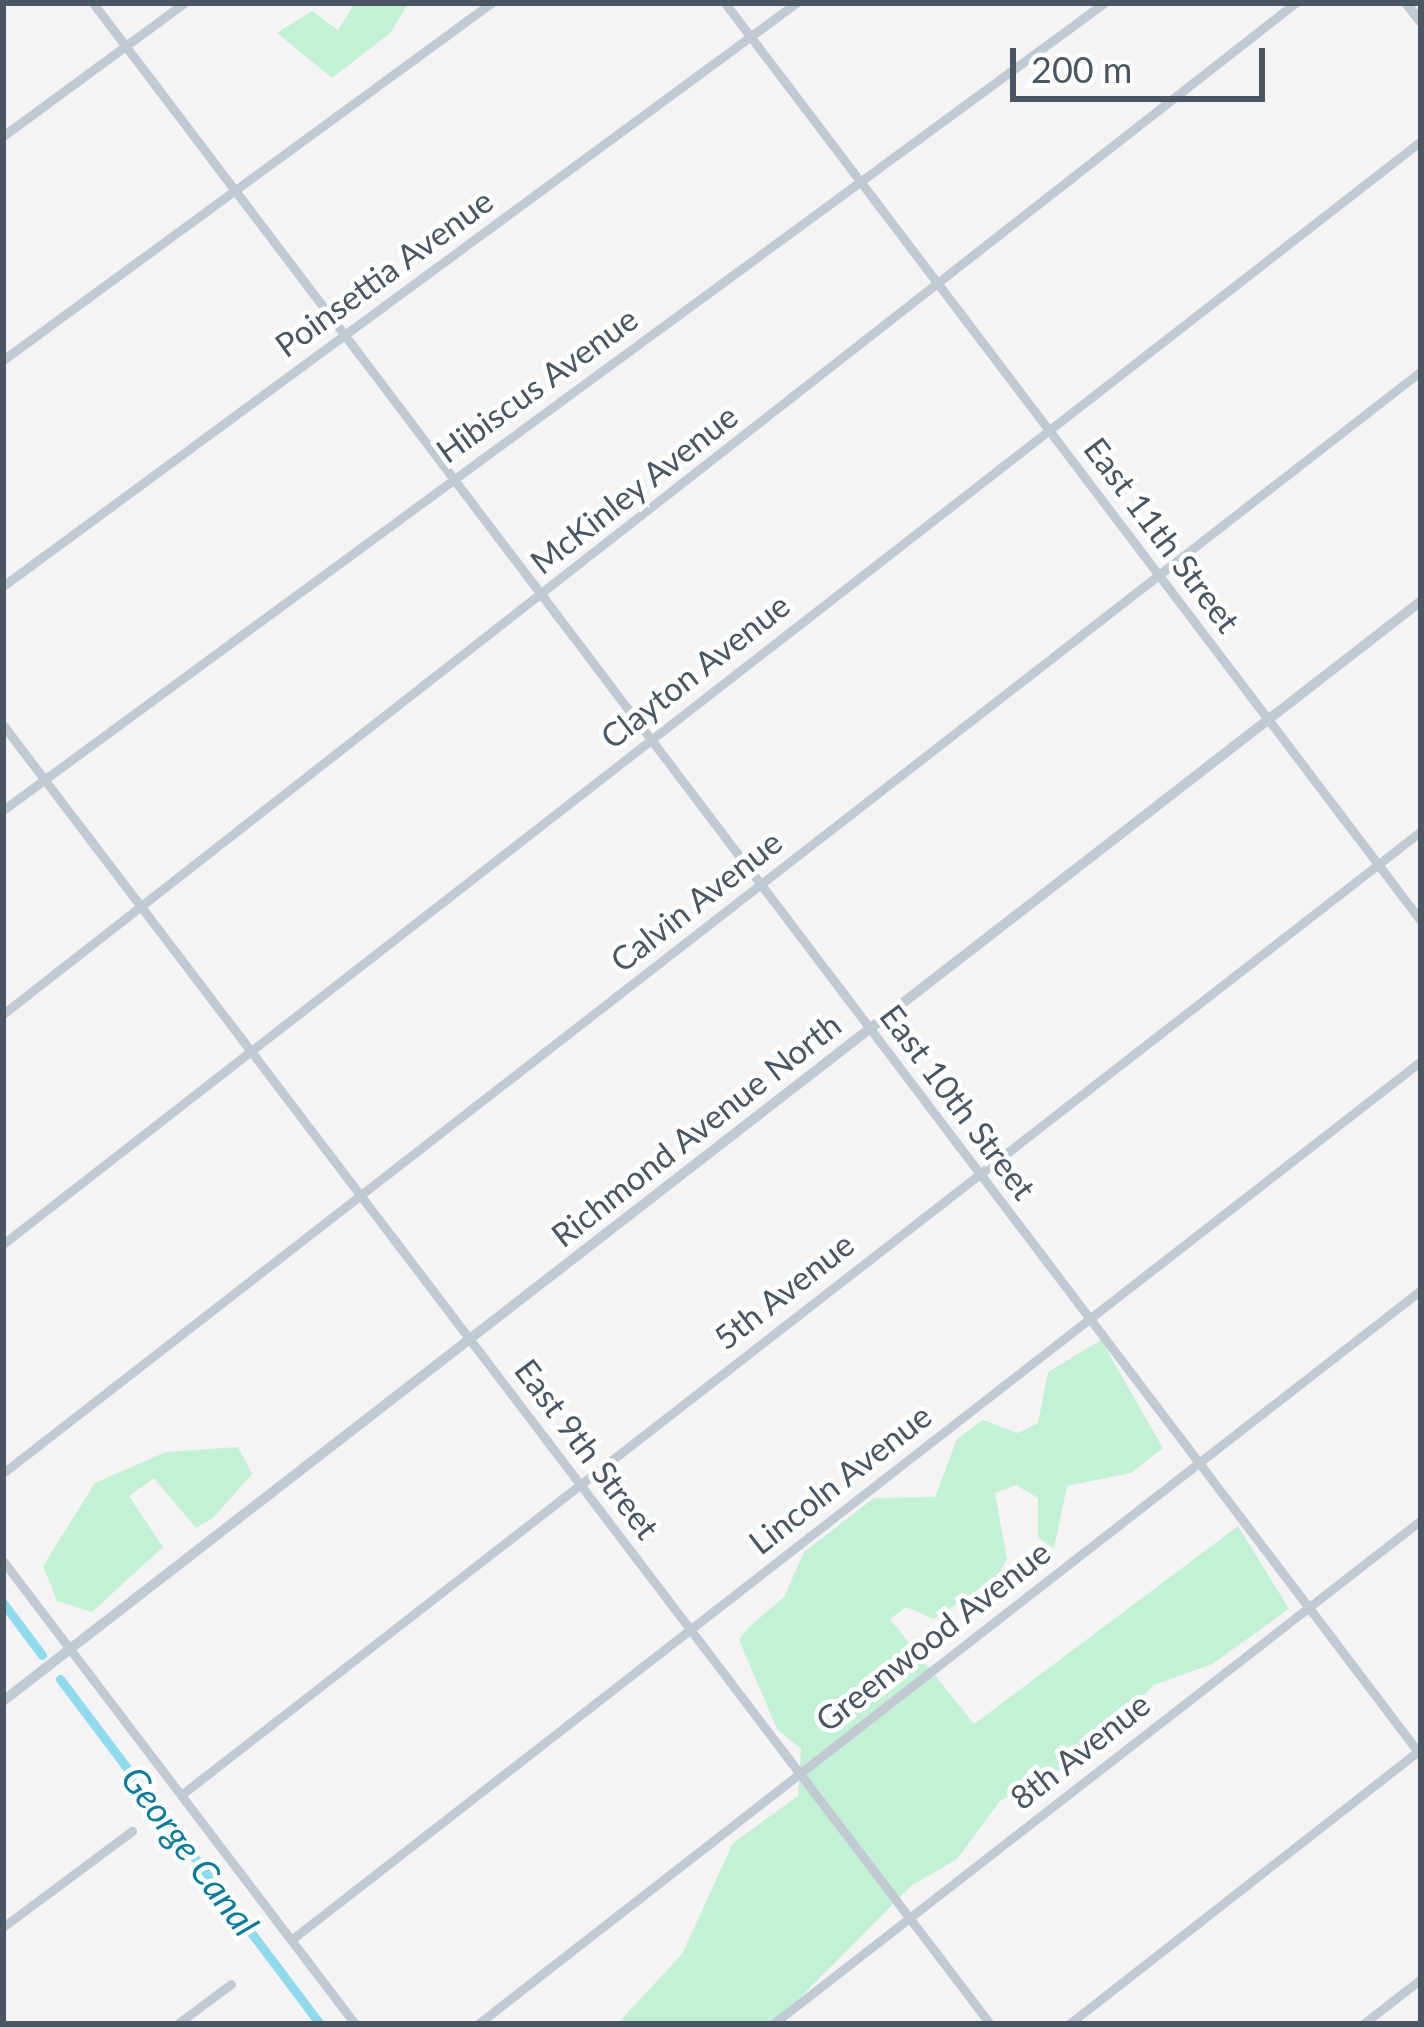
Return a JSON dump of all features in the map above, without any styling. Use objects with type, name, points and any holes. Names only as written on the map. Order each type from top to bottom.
[{"type":"street","name":"East 10th Street","points":[[93,3],[1420,1752]]},
{"type":"street","points":[[3,136],[184,3]]},
{"type":"street","points":[[3,361],[491,3]]},
{"type":"street","name":"East 11th Street","points":[[725,3],[1421,921]]},
{"type":"street","name":"Poinsettia Avenue","points":[[3,586],[796,3]]},
{"type":"street","name":"Hibiscus Avenue","points":[[3,810],[1104,3]]},
{"type":"street","name":"McKinley Avenue","points":[[3,1014],[940,286],[1295,3]]},
{"type":"street","points":[[1406,3],[1421,22]]},
{"type":"street","name":"Clayton Avenue","points":[[3,1244],[1421,141]]},
{"type":"street","name":"Calvin Avenue","points":[[3,1473],[1421,371]]},
{"type":"street","name":"Richmond Avenue North","points":[[3,1701],[1421,601]]},
{"type":"street","name":"East 9th Street","points":[[3,725],[990,2024]]},
{"type":"street","name":"5th Avenue","points":[[182,1795],[1421,831]]},
{"type":"street","name":"Lincoln Avenue","points":[[292,1940],[1421,1061]]},
{"type":"street","name":"Greenwood Avenue","points":[[478,2024],[1421,1290]]},
{"type":"street","name":"8th Avenue","points":[[773,2024],[1421,1520]]},
{"type":"street","points":[[3,1561],[355,2024]]},
{"type":"street","points":[[1069,2024],[1420,1752]]},
{"type":"street","points":[[3,1927],[132,1831]]},
{"type":"street","points":[[1363,2024],[1421,1979]]},
{"type":"street","points":[[177,2024],[231,1984]]},
{"type":"green space","points":[[355,3],[409,3],[390,33],[332,78],[277,33],[312,11],[338,30]]},
{"type":"green space","points":[[1101,1340],[1163,1448],[1131,1473],[1067,1486],[1054,1548],[1038,1538],[1038,1498],[1016,1485],[995,1493],[1007,1559],[997,1577],[934,1619],[906,1607],[890,1619],[974,1724],[1238,1526],[1289,1609],[1212,1664],[1154,1685],[1081,1758],[1000,1801],[957,1859],[911,1886],[774,2024],[617,2024],[682,1954],[733,1843],[798,1796],[801,1749],[777,1729],[739,1640],[784,1597],[804,1552],[874,1498],[935,1497],[957,1439],[983,1420],[1018,1433],[1038,1423],[1048,1372]]},
{"type":"green space","points":[[238,1447],[252,1474],[213,1518],[196,1528],[154,1478],[129,1496],[163,1547],[92,1612],[57,1601],[43,1566],[95,1483],[166,1452]]},
{"type":"waterway","name":"George Canal","points":[[3,1603],[42,1655]]},
{"type":"waterway","name":"George Canal","points":[[60,1679],[320,2024]]}]
